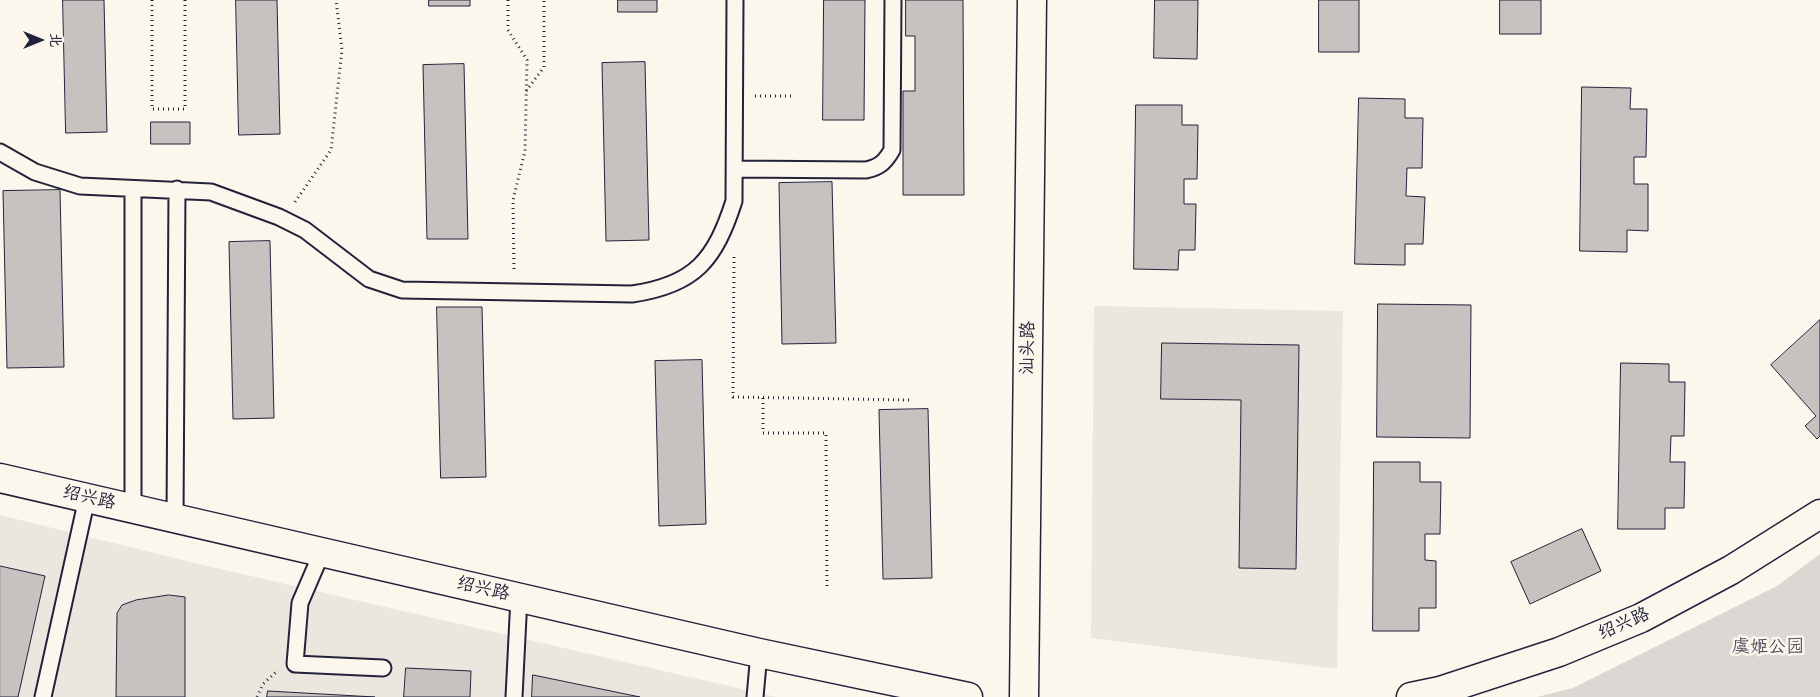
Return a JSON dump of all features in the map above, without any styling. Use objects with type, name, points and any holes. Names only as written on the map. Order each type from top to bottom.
[{"type":"street","name":"汕头路","points":[[1024,697],[1032,0]]},
{"type":"street","name":"汕头路","points":[[1043,697],[1051,0]]},
{"type":"street","name":"绍兴路","points":[[0,478],[758,653],[968,697]]},
{"type":"street","name":"绍兴路","points":[[1411,697],[1440,691],[1559,652],[1641,618],[1731,570],[1820,514]]},
{"type":"lane","points":[[0,152],[35,172],[80,186],[177,188],[212,192],[279,217],[306,230],[369,279],[402,290],[632,294],[669,287],[684,279],[701,265],[725,228],[734,201],[735,0]]},
{"type":"lane","points":[[735,169],[866,170],[877,168],[886,161],[892,150],[893,0]]},
{"type":"lane","points":[[133,188],[133,508]]},
{"type":"lane","points":[[175,518],[177,188]]},
{"type":"lane","points":[[43,697],[87,498]]},
{"type":"lane","points":[[322,552],[300,603],[295,664],[383,668]]},
{"type":"lane","points":[[514,697],[519,598]]},
{"type":"lane","points":[[756,697],[758,653]]},
{"type":"path","points":[[152,0],[152,110],[186,110],[185,0]]},
{"type":"path","points":[[279,217],[295,202],[331,150],[342,50],[336,0]]},
{"type":"path","points":[[508,0],[508,30],[527,60],[525,151],[513,200],[514,292]]},
{"type":"path","points":[[526,91],[544,67],[544,0]]},
{"type":"path","points":[[735,96],[795,96]]},
{"type":"path","points":[[734,250],[733,397],[909,400]]},
{"type":"path","points":[[763,398],[762,433],[826,433],[827,586]]},
{"type":"path","points":[[257,697],[263,684],[278,670],[295,664]]},
{"type":"shaded area","points":[[1094,306],[1343,311],[1337,669],[1091,638]]},
{"type":"shaded area","points":[[0,515],[203,565],[777,697],[0,697]]},
{"type":"green space","name":"虞姬公园","points":[[1820,554],[1820,697],[1537,697],[1573,688],[1777,586]]},
{"type":"building","points":[[63,0],[104,0],[107,132],[66,133]]},
{"type":"building","points":[[236,0],[277,0],[280,134],[239,135]]},
{"type":"building","points":[[429,0],[470,0],[470,6],[429,6]]},
{"type":"building","points":[[618,0],[657,0],[657,12],[618,12]]},
{"type":"building","points":[[824,0],[865,0],[864,120],[823,120]]},
{"type":"building","points":[[906,0],[963,0],[964,195],[903,195],[903,91],[915,91],[915,36],[906,36]]},
{"type":"building","points":[[1155,0],[1198,0],[1197,59],[1154,58]]},
{"type":"building","points":[[1319,0],[1359,0],[1359,52],[1319,52]]},
{"type":"building","points":[[1500,0],[1541,0],[1541,34],[1500,34]]},
{"type":"building","points":[[645,62],[649,240],[606,241],[602,63]]},
{"type":"building","points":[[464,64],[468,239],[427,239],[423,65]]},
{"type":"building","points":[[1582,87],[1631,88],[1630,109],[1647,109],[1646,157],[1634,157],[1634,184],[1648,184],[1648,231],[1627,230],[1627,252],[1580,251]]},
{"type":"building","points":[[1359,98],[1405,99],[1405,118],[1423,118],[1422,168],[1407,168],[1406,196],[1425,197],[1423,244],[1405,244],[1405,265],[1355,264]]},
{"type":"building","points":[[1136,105],[1182,105],[1182,125],[1198,125],[1197,179],[1184,179],[1184,204],[1196,204],[1195,250],[1179,250],[1178,270],[1134,269]]},
{"type":"building","points":[[151,122],[190,122],[190,144],[151,144]]},
{"type":"building","points":[[832,182],[836,343],[782,344],[779,183]]},
{"type":"building","points":[[60,190],[64,367],[7,368],[3,191]]},
{"type":"building","points":[[270,241],[274,418],[233,419],[229,242]]},
{"type":"building","points":[[1378,304],[1471,305],[1470,438],[1377,437]]},
{"type":"building","points":[[437,307],[482,307],[486,477],[441,478]]},
{"type":"building","points":[[1820,320],[1820,436],[1817,439],[1805,426],[1816,416],[1771,365]]},
{"type":"building","points":[[1162,343],[1299,345],[1296,569],[1239,568],[1241,400],[1161,399]]},
{"type":"building","points":[[702,360],[706,524],[659,526],[655,361]]},
{"type":"building","points":[[1621,363],[1669,364],[1669,382],[1685,382],[1684,436],[1671,436],[1670,462],[1685,462],[1684,508],[1665,508],[1665,529],[1618,529]]},
{"type":"building","points":[[928,409],[932,578],[883,579],[879,410]]},
{"type":"building","points":[[1374,462],[1420,462],[1420,482],[1441,482],[1440,534],[1425,534],[1425,560],[1436,561],[1436,608],[1419,608],[1419,631],[1373,631]]},
{"type":"building","points":[[1582,529],[1601,571],[1530,604],[1511,562]]},
{"type":"building","points":[[0,566],[45,576],[18,697],[0,697]]},
{"type":"building","points":[[169,595],[185,597],[185,697],[116,697],[117,613],[122,605],[136,600]]},
{"type":"building","points":[[406,668],[471,671],[470,697],[404,697]]},
{"type":"building","points":[[533,675],[640,697],[532,697]]},
{"type":"building","points":[[268,691],[375,697],[267,697]]}]
